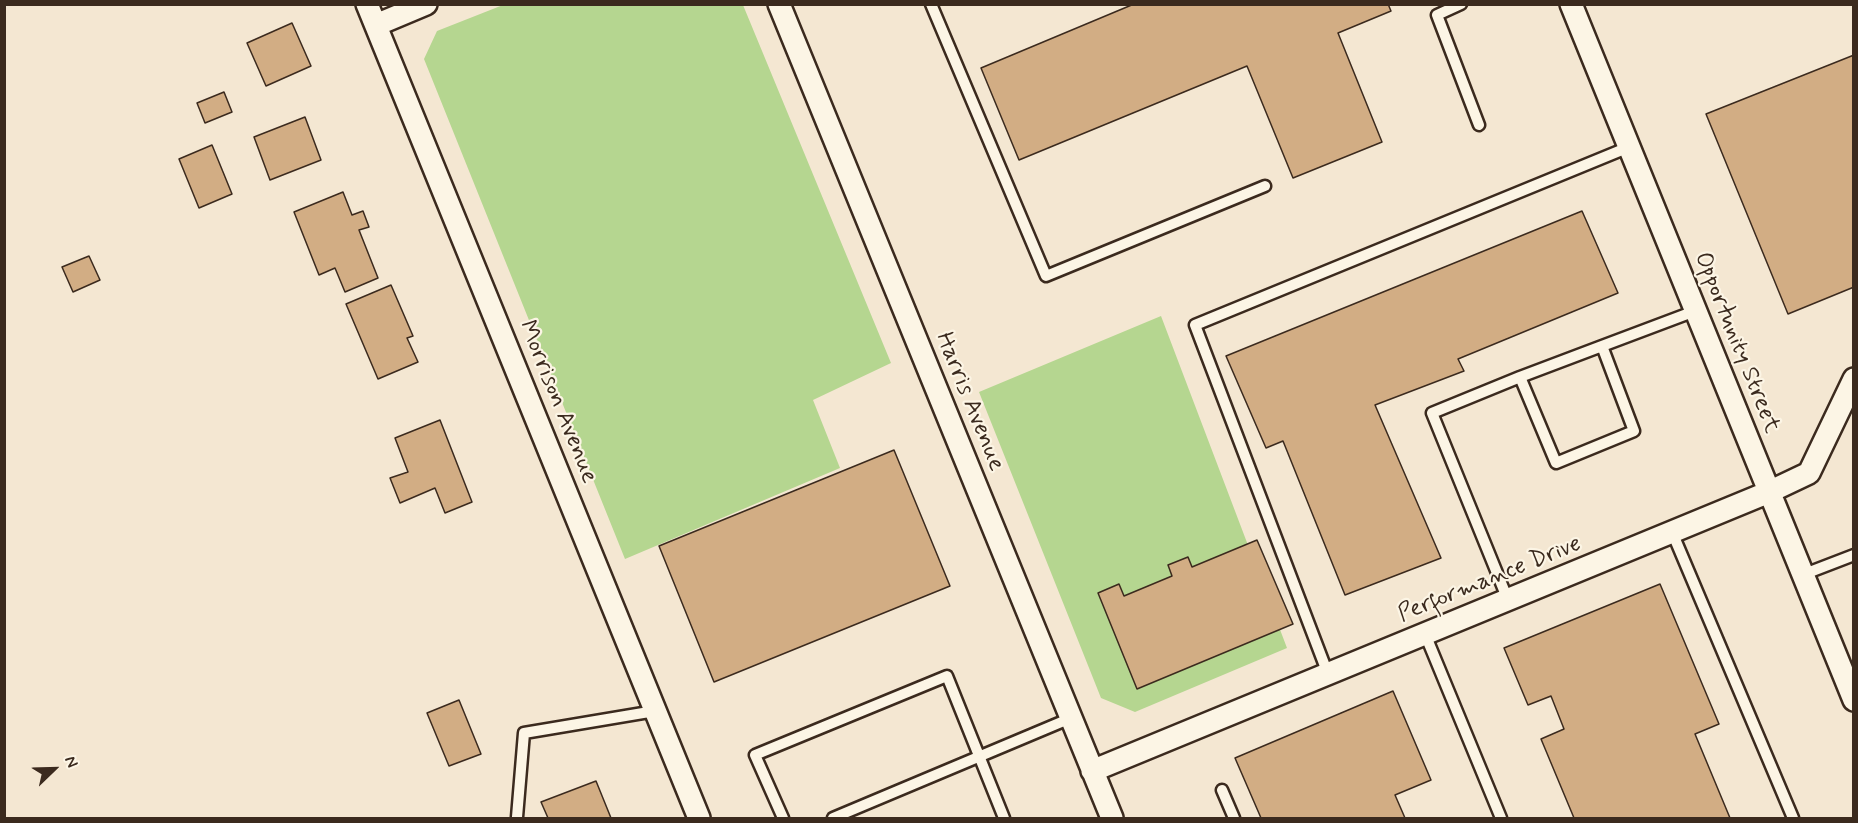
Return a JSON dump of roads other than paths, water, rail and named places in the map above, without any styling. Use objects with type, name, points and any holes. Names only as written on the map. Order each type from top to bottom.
[{"type":"street","name":"Morrison Avenue","points":[[367,4],[699,819]]},
{"type":"street","points":[[376,25],[426,4]]},
{"type":"street","name":"Harris Avenue","points":[[779,4],[1112,819]]},
{"type":"street","name":"Opportunity Street","points":[[1571,4],[1854,700]]},
{"type":"street","name":"Performance Drive","points":[[1092,771],[1769,492],[1809,473],[1854,379]]},
{"type":"lane","points":[[931,4],[1046,276],[1266,186]]},
{"type":"lane","points":[[1461,4],[1435,10],[1479,125]]},
{"type":"lane","points":[[1328,674],[1195,325],[1629,147]]},
{"type":"lane","points":[[1508,600],[1432,413],[1695,311]]},
{"type":"lane","points":[[1520,377],[1556,463],[1634,431],[1602,346]]},
{"type":"lane","points":[[1672,532],[1792,819]]},
{"type":"lane","points":[[1802,575],[1854,555]]},
{"type":"lane","points":[[1425,634],[1501,819]]},
{"type":"lane","points":[[783,819],[755,754],[946,676],[1004,819]]},
{"type":"lane","points":[[517,817],[524,733],[655,711]]},
{"type":"lane","points":[[833,819],[1071,718]]},
{"type":"lane","points":[[1222,790],[1234,819]]}]
